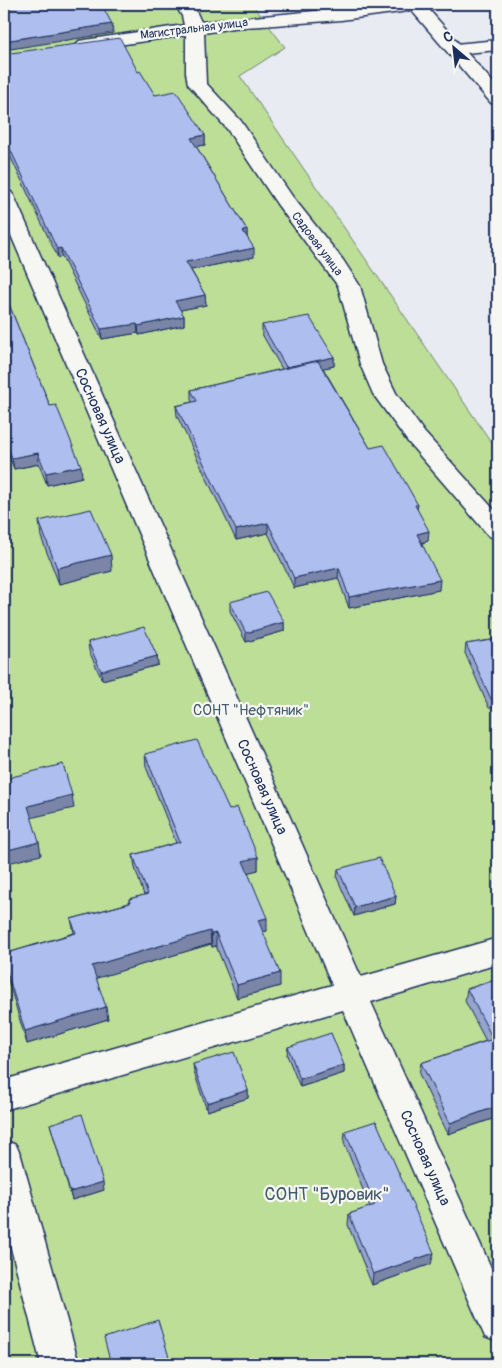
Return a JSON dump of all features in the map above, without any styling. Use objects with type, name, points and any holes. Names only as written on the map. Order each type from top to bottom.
[{"type":"street","name":"Садовая улица","points":[[184,4],[191,16],[194,28],[196,44],[195,73],[198,84],[234,125],[284,200],[349,286],[371,364],[385,394],[416,437],[498,530]]},
{"type":"street","name":"Магистральная улица","points":[[70,47],[194,28],[341,15],[415,4]]},
{"type":"street","points":[[415,4],[498,99]]},
{"type":"street","points":[[455,49],[498,45]]},
{"type":"street","name":"Сосновая улица","points":[[4,196],[498,1324]]},
{"type":"street","points":[[4,1095],[498,951]]},
{"type":"street","points":[[4,1156],[60,1364]]},
{"type":"green space","name":"СОНТ \"Нефтяник\"","points":[[4,4],[252,4],[285,47],[240,76],[498,452],[498,1364],[4,1364]]},
{"type":"building","points":[[4,4],[97,4],[99,8],[103,7],[112,24],[4,41]]},
{"type":"building","points":[[120,38],[138,72],[140,71],[155,95],[176,91],[205,135],[191,138],[247,230],[243,231],[254,248],[186,262],[205,295],[175,301],[184,316],[138,326],[137,324],[101,329],[61,248],[57,249],[4,136],[4,54]]},
{"type":"building","points":[[4,292],[50,406],[56,405],[81,466],[46,473],[38,453],[12,458],[4,436]]},
{"type":"building","points":[[309,316],[334,357],[286,367],[262,325]]},
{"type":"building","points":[[318,361],[370,448],[384,445],[418,505],[415,505],[429,531],[417,534],[440,580],[349,597],[339,568],[294,578],[268,523],[236,530],[176,406],[197,401],[191,390]]},
{"type":"building","points":[[91,509],[111,555],[57,568],[39,521]]},
{"type":"building","points":[[267,592],[284,622],[246,633],[230,602]]},
{"type":"building","points":[[144,627],[157,656],[101,671],[88,642]]},
{"type":"building","points":[[498,639],[498,698],[491,699],[466,644]]},
{"type":"building","points":[[197,740],[229,810],[237,807],[258,857],[243,861],[267,918],[258,920],[280,973],[237,985],[216,933],[211,934],[210,931],[92,966],[106,1007],[25,1031],[4,962],[4,954],[76,933],[71,919],[130,903],[129,899],[148,894],[133,855],[180,842],[145,754]]},
{"type":"building","points":[[63,764],[72,795],[28,806],[39,842],[4,851],[4,779]]},
{"type":"building","points":[[379,858],[396,896],[355,907],[338,869]]},
{"type":"building","points":[[498,979],[498,1106],[450,1123],[421,1063],[493,1039],[467,989]]},
{"type":"building","points":[[331,1033],[344,1065],[300,1079],[288,1047]]},
{"type":"building","points":[[234,1052],[248,1090],[207,1103],[193,1064]]},
{"type":"building","points":[[82,1114],[103,1182],[70,1192],[50,1124]]},
{"type":"building","points":[[376,1121],[434,1253],[373,1274],[349,1214],[375,1205],[345,1131]]},
{"type":"building","points":[[158,1320],[171,1364],[111,1364],[104,1338]]},
{"type":"park label","name":"СОНТ \"Буровик\"","points":[[327,1194]]}]
